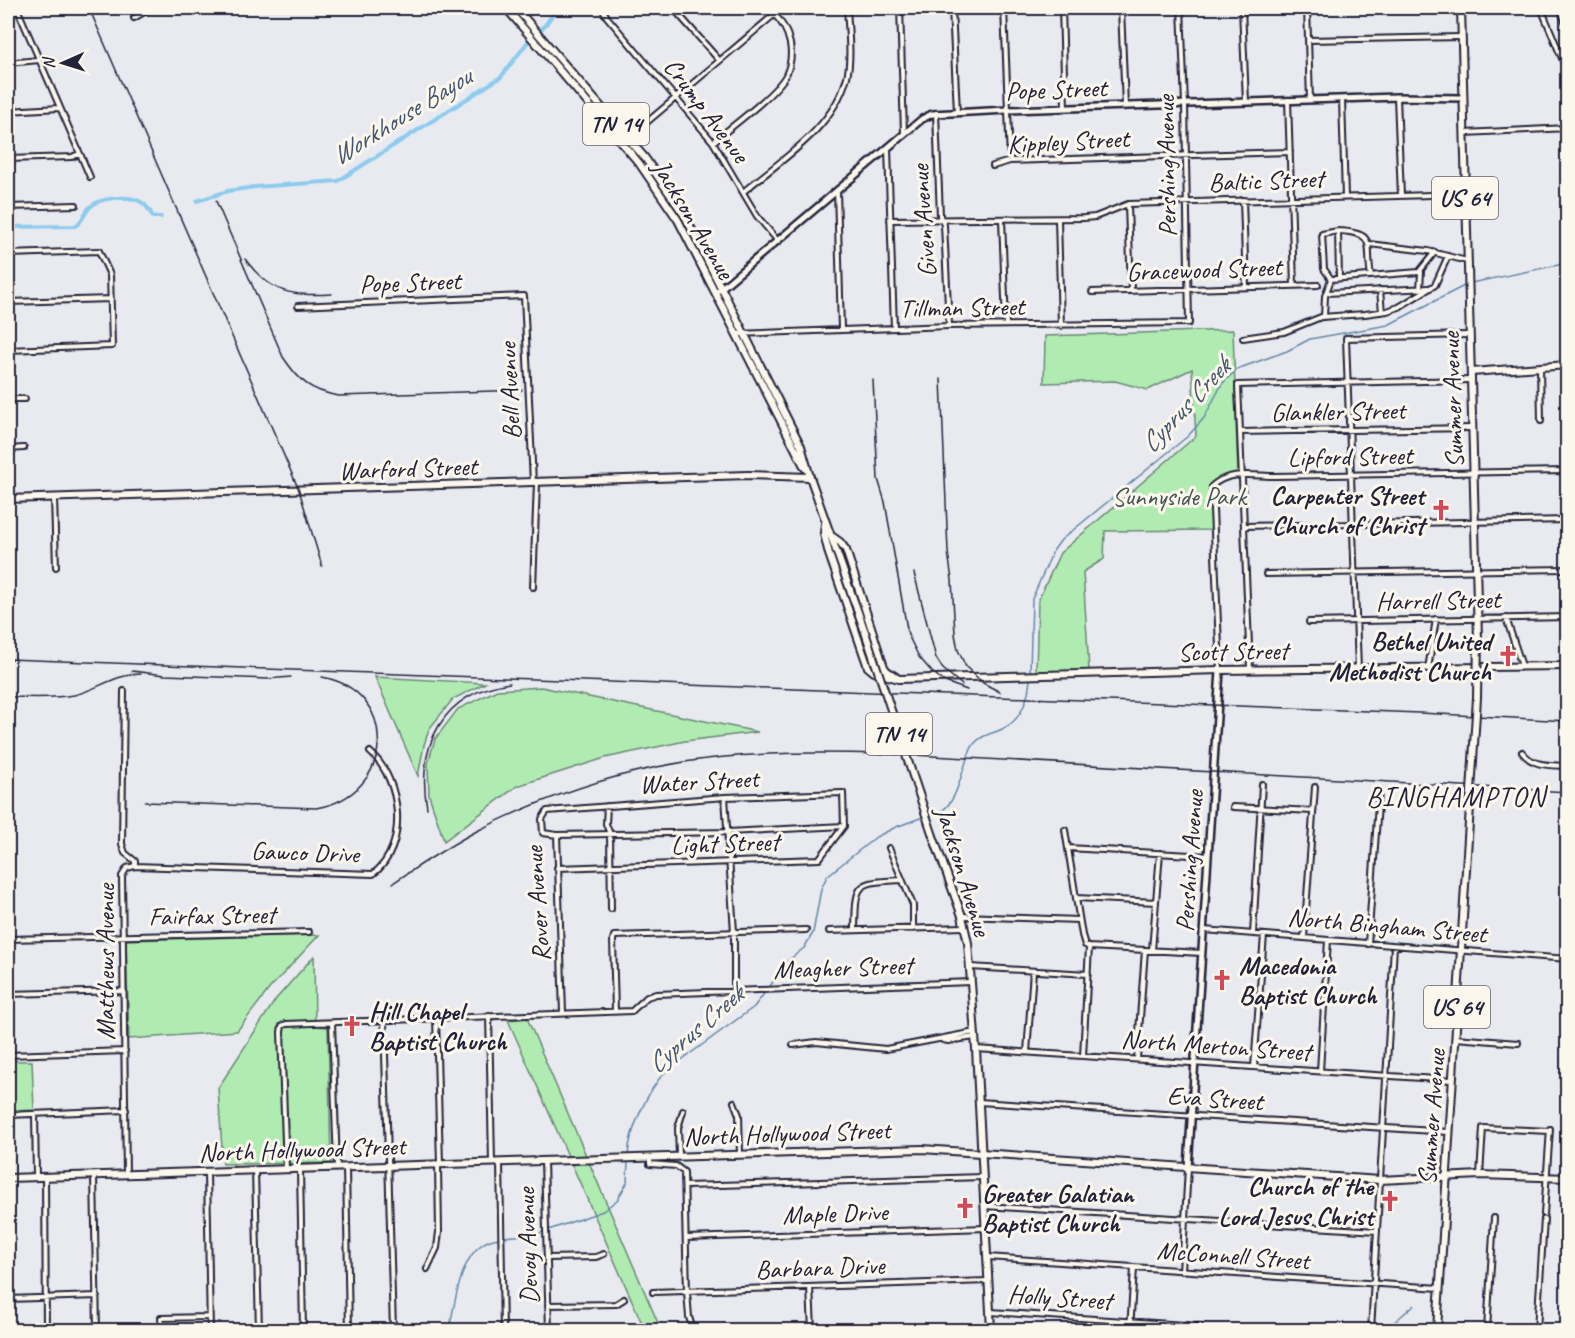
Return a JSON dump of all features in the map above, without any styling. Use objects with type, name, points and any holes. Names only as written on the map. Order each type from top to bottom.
[{"type":"highway","points":[[1562,10],[1568,23]]},
{"type":"main road","name":"Jackson Avenue","points":[[506,8],[639,163],[678,220],[810,477]]},
{"type":"main road","name":"Jackson Avenue","points":[[516,8],[645,158],[685,216],[801,446],[962,916],[970,967],[976,1048],[991,1330]]},
{"type":"main road","name":"Summer Avenue","points":[[1437,1330],[1477,698],[1477,571],[1461,8]]},
{"type":"main road","points":[[1470,372],[1568,365]]},
{"type":"main road","name":"Warford Street","points":[[8,499],[748,475],[810,477]]},
{"type":"main road","points":[[826,520],[824,534],[829,554],[868,667],[874,672],[899,679]]},
{"type":"main road","points":[[832,536],[846,550],[884,667],[899,679]]},
{"type":"main road","name":"Scott Street","points":[[899,679],[1220,670],[1568,666]]},
{"type":"main road","name":"North Hollywood Street","points":[[8,1178],[922,1149],[1380,1180],[1480,1175],[1568,1178]]},
{"type":"street","points":[[134,18],[151,8]]},
{"type":"street","name":"Crump Avenue","points":[[603,8],[607,17],[713,142],[757,216],[777,240]]},
{"type":"street","points":[[673,8],[719,60]]},
{"type":"street","points":[[622,143],[782,8]]},
{"type":"street","points":[[743,192],[815,132],[828,118],[848,75],[847,8]]},
{"type":"street","points":[[900,8],[904,134]]},
{"type":"street","points":[[952,8],[957,112]]},
{"type":"street","points":[[1004,8],[1010,161]]},
{"type":"street","points":[[1062,8],[1065,108]]},
{"type":"street","points":[[1121,8],[1125,106]]},
{"type":"street","name":"Pershing Avenue","points":[[1181,8],[1189,323]]},
{"type":"street","points":[[1242,8],[1246,102]]},
{"type":"street","points":[[1307,8],[1310,100]]},
{"type":"street","points":[[1541,8],[1568,73]]},
{"type":"street","points":[[8,13],[17,10],[90,177]]},
{"type":"street","points":[[713,142],[778,86],[787,74],[791,52],[788,34],[783,23],[774,14]]},
{"type":"street","points":[[1308,40],[1461,37]]},
{"type":"street","points":[[8,63],[39,60]]},
{"type":"street","points":[[1397,97],[1401,196]]},
{"type":"street","name":"Pope Street","points":[[716,293],[904,134],[925,117],[936,113],[1288,100],[1463,98]]},
{"type":"street","points":[[1342,99],[1345,197]]},
{"type":"street","points":[[1288,100],[1294,285]]},
{"type":"street","points":[[8,111],[59,108]]},
{"type":"street","name":"Given Avenue","points":[[936,113],[940,216],[943,220],[949,326]]},
{"type":"street","points":[[1464,133],[1568,128]]},
{"type":"street","points":[[888,148],[894,328]]},
{"type":"street","name":"Kippley Street","points":[[993,166],[1010,161],[1290,152]]},
{"type":"street","points":[[8,159],[72,157],[79,154]]},
{"type":"street","points":[[837,190],[841,329]]},
{"type":"street","name":"Baltic Street","points":[[890,220],[1058,219],[1095,217],[1128,204],[1465,194]]},
{"type":"street","points":[[1243,200],[1246,287]]},
{"type":"street","points":[[1128,204],[1131,291]]},
{"type":"street","points":[[8,207],[76,205]]},
{"type":"street","points":[[678,220],[685,216]]},
{"type":"street","points":[[1002,219],[1006,325]]},
{"type":"street","points":[[1058,219],[1061,326]]},
{"type":"street","points":[[1338,231],[1339,278]]},
{"type":"street","points":[[1331,279],[1324,269],[1322,234],[1338,231],[1362,234],[1369,244],[1371,276]]},
{"type":"street","points":[[1369,244],[1435,252],[1467,261]]},
{"type":"street","points":[[8,254],[99,251],[110,275],[112,346],[8,350]]},
{"type":"street","points":[[1420,289],[1421,271],[1435,252]]},
{"type":"street","points":[[1243,338],[1284,332],[1324,317],[1382,312],[1399,307],[1430,288],[1439,278],[1448,256]]},
{"type":"street","points":[[1331,279],[1405,275],[1421,271]]},
{"type":"street","points":[[1324,317],[1323,309],[1331,279]]},
{"type":"street","name":"Gracewood Street","points":[[1092,292],[1318,285]]},
{"type":"street","points":[[1326,293],[1430,288]]},
{"type":"street","points":[[1380,290],[1382,312]]},
{"type":"street","name":"Pope Street","points":[[298,306],[524,296]]},
{"type":"street","name":"Bell Avenue","points":[[524,296],[535,483],[533,587]]},
{"type":"street","points":[[8,302],[111,299]]},
{"type":"street","name":"Tillman Street","points":[[736,334],[949,326],[1189,323]]},
{"type":"street","points":[[1358,669],[1346,338],[1469,335]]},
{"type":"street","points":[[1539,366],[1541,421]]},
{"type":"street","points":[[1250,670],[1238,385],[1471,380]]},
{"type":"street","points":[[8,399],[25,399]]},
{"type":"street","points":[[776,414],[784,411]]},
{"type":"street","name":"Glankler Street","points":[[1240,432],[1472,428]]},
{"type":"street","points":[[8,449],[24,448]]},
{"type":"street","name":"Lipford Street","points":[[1242,474],[1275,477],[1568,471]]},
{"type":"street","name":"Pershing Avenue","points":[[1182,1271],[1220,670],[1212,486],[1218,481],[1242,474]]},
{"type":"street","points":[[54,497],[56,567]]},
{"type":"street","points":[[1245,526],[1568,520]]},
{"type":"street","points":[[1266,574],[1568,569]]},
{"type":"street","name":"Harrell Street","points":[[1309,622],[1568,617]]},
{"type":"street","points":[[1506,618],[1522,667]]},
{"type":"street","points":[[1428,669],[1436,619]]},
{"type":"street","name":"Matthews Avenue","points":[[124,691],[122,844],[125,853],[135,861],[135,866],[127,868],[122,876],[126,1174]]},
{"type":"street","name":"Gawco Drive","points":[[135,866],[373,874],[381,867],[392,850],[397,834],[397,815],[394,796],[382,763],[370,752]]},
{"type":"street","points":[[1522,752],[1536,763],[1568,766]]},
{"type":"street","points":[[1253,934],[1262,784]]},
{"type":"street","points":[[1304,938],[1315,787]]},
{"type":"street","points":[[1368,944],[1379,790]]},
{"type":"street","name":"Water Street","points":[[557,809],[725,797],[843,793],[844,826]]},
{"type":"street","points":[[725,797],[731,863],[734,991]]},
{"type":"street","points":[[607,806],[606,824],[610,834],[611,909]]},
{"type":"street","points":[[1233,807],[1313,811]]},
{"type":"street","name":"Rover Avenue","points":[[557,809],[547,811],[542,819],[543,833],[557,835],[563,1013]]},
{"type":"street","points":[[557,835],[728,832],[844,826]]},
{"type":"street","name":"Light Street","points":[[557,868],[819,859],[844,826]]},
{"type":"street","points":[[1065,830],[1085,945],[1202,953]]},
{"type":"street","points":[[889,848],[913,905],[914,929]]},
{"type":"street","points":[[1068,848],[1209,856]]},
{"type":"street","points":[[1152,950],[1160,854]]},
{"type":"street","points":[[855,929],[856,900],[865,884],[873,881],[902,880]]},
{"type":"street","points":[[1077,898],[1156,903]]},
{"type":"street","points":[[962,916],[1079,920]]},
{"type":"street","points":[[830,931],[964,927]]},
{"type":"street","points":[[615,1011],[613,937],[806,930]]},
{"type":"street","name":"North Bingham Street","points":[[1204,930],[1568,959]]},
{"type":"street","name":"Fairfax Street","points":[[8,939],[309,932]]},
{"type":"street","points":[[1254,1067],[1264,935]]},
{"type":"street","points":[[1320,1071],[1328,940]]},
{"type":"street","points":[[1371,1330],[1394,946]]},
{"type":"street","points":[[1083,1056],[1089,947]]},
{"type":"street","points":[[1137,1059],[1145,950]]},
{"type":"street","points":[[970,967],[1088,974]]},
{"type":"street","points":[[1027,1052],[1033,971]]},
{"type":"street","name":"Meagher Street","points":[[286,1169],[281,1028],[286,1024],[632,1011],[647,997],[656,994],[971,982]]},
{"type":"street","points":[[8,994],[124,991]]},
{"type":"street","points":[[426,1269],[437,1248],[440,1233],[436,1017]]},
{"type":"street","points":[[489,1017],[492,1162]]},
{"type":"street","points":[[384,1020],[393,1330]]},
{"type":"street","points":[[332,1023],[338,1167]]},
{"type":"street","points":[[793,1045],[816,1042],[886,1049],[975,1034]]},
{"type":"street","points":[[1455,1038],[1518,1043]]},
{"type":"street","name":"North Merton Street","points":[[976,1048],[1453,1080]]},
{"type":"street","points":[[8,1054],[125,1051]]},
{"type":"street","points":[[734,1102],[739,1115],[740,1154]]},
{"type":"street","name":"Eva Street","points":[[979,1102],[1450,1132]]},
{"type":"street","points":[[8,1115],[126,1110]]},
{"type":"street","points":[[679,1156],[678,1128],[683,1111]]},
{"type":"street","points":[[35,1114],[36,1177]]},
{"type":"street","points":[[1480,1175],[1483,1128],[1550,1130],[1537,1330]]},
{"type":"street","points":[[650,1157],[650,1164],[676,1166],[684,1172],[687,1292],[689,1317],[693,1330]]},
{"type":"street","name":"Devoy Avenue","points":[[544,1161],[549,1330]]},
{"type":"street","points":[[500,1162],[503,1330]]},
{"type":"street","points":[[346,1167],[349,1330]]},
{"type":"street","points":[[300,1169],[303,1330]]},
{"type":"street","points":[[255,1170],[259,1330]]},
{"type":"street","points":[[207,1172],[210,1330]]},
{"type":"street","points":[[94,1175],[97,1330]]},
{"type":"street","points":[[45,1176],[46,1330]]},
{"type":"street","points":[[685,1185],[983,1177]]},
{"type":"street","points":[[984,1206],[1377,1231]]},
{"type":"street","points":[[1487,1330],[1494,1218]]},
{"type":"street","name":"Maple Drive","points":[[686,1238],[986,1228]]},
{"type":"street","points":[[547,1258],[596,1257],[604,1254]]},
{"type":"street","name":"McConnell Street","points":[[987,1257],[1441,1288]]},
{"type":"street","points":[[1130,1330],[1134,1268]]},
{"type":"street","name":"Barbara Drive","points":[[653,1292],[988,1281]]},
{"type":"street","points":[[810,1287],[812,1330]]},
{"type":"street","points":[[8,1299],[97,1296]]},
{"type":"street","points":[[548,1305],[616,1304],[624,1299]]},
{"type":"street","name":"Holly Street","points":[[990,1312],[1200,1326]]},
{"type":"street","points":[[162,1330],[161,1318],[209,1317]]},
{"type":"green space","name":"Sunnyside Park","points":[[1233,330],[1238,476],[1218,481],[1212,486],[1214,530],[1105,531],[1104,559],[1083,572],[1089,670],[1036,672],[1038,601],[1060,553],[1196,436],[1192,369],[1148,390],[1115,381],[1044,383],[1045,336]]},
{"type":"green space","points":[[375,677],[485,683],[453,699],[429,729],[418,776]]},
{"type":"green space","points":[[541,687],[758,732],[685,741],[605,758],[517,786],[444,841],[429,795],[428,763],[435,739],[458,709],[497,690]]},
{"type":"green space","points":[[319,935],[270,988],[237,1031],[129,1039],[126,940]]},
{"type":"green space","points":[[314,956],[315,1026],[328,1027],[331,1163],[223,1164],[218,1088],[276,999]]},
{"type":"green space","points":[[527,1018],[661,1330],[645,1330],[508,1020]]},
{"type":"green space","points":[[8,1061],[32,1061],[34,1110],[8,1111]]},
{"type":"waterway","name":"Workhouse Bayou","points":[[197,201],[228,191],[255,187],[338,181],[501,77],[557,8]]},
{"type":"waterway","name":"Workhouse Bayou","points":[[8,227],[75,226],[90,207],[100,201],[115,198],[129,198],[141,202],[153,217],[161,217]]},
{"type":"waterway","name":"Cyprus Creek","points":[[1471,283],[1568,263]]},
{"type":"waterway","name":"Cyprus Creek","points":[[1030,673],[1032,599],[1053,551],[1061,540],[1188,436],[1204,418],[1222,384],[1237,369],[1287,351],[1310,339],[1388,325],[1466,285]]},
{"type":"waterway","name":"Cyprus Creek","points":[[928,816],[941,811],[952,799],[974,744],[981,738],[1006,727],[1017,718],[1026,699],[1030,678]]},
{"type":"waterway","name":"Cyprus Creek","points":[[769,988],[785,963],[804,948],[813,933],[821,889],[827,876],[876,837],[923,817]]},
{"type":"waterway","name":"Cyprus Creek","points":[[628,1156],[632,1135],[641,1111],[652,1089],[665,1072],[754,1007],[766,991]]},
{"type":"waterway","name":"Cyprus Creek","points":[[503,1237],[537,1234],[603,1211],[617,1200],[627,1183],[628,1161]]},
{"type":"waterway","name":"Cyprus Creek","points":[[449,1330],[458,1289],[468,1261],[486,1242],[499,1238]]},
{"type":"waterway","points":[[1385,1330],[1414,1305]]},
{"type":"railway","points":[[89,8],[299,490],[322,566]]},
{"type":"railway","points":[[216,201],[283,357],[294,373],[306,384],[339,396],[522,390]]},
{"type":"railway","points":[[245,259],[264,280],[273,286],[293,293],[332,294]]},
{"type":"railway","points":[[941,379],[948,552],[958,650],[966,667],[983,683],[1000,692]]},
{"type":"railway","points":[[873,380],[878,479],[885,502],[908,635],[919,657],[932,672],[945,682],[967,690]]},
{"type":"railway","points":[[914,573],[936,658],[943,669],[962,685]]},
{"type":"railway","points":[[8,659],[1420,713],[1568,721]]},
{"type":"railway","points":[[132,671],[165,675],[267,679],[291,677]]},
{"type":"railway","points":[[8,697],[74,695],[123,676],[141,674]]},
{"type":"railway","points":[[145,802],[316,808],[342,799],[362,784],[374,765],[378,743],[375,721],[365,702],[347,686],[322,677]]},
{"type":"railway","points":[[427,808],[426,763],[439,725],[451,710],[467,697],[487,688],[510,683]]},
{"type":"railway","points":[[393,883],[477,831],[565,793],[610,778],[657,767],[688,761],[752,755],[817,753],[914,755],[1568,792]]},
{"type":"place","name":"Carpenter Street Church of Christ","points":[[1441,510]]},
{"type":"place","name":"Bethel United Methodist Church","points":[[1508,656]]},
{"type":"place","name":"Macedonia Baptist Church","points":[[1222,980]]},
{"type":"place","name":"Hill Chapel Baptist Church","points":[[352,1026]]},
{"type":"place","name":"Church of the Lord Jesus Christ","points":[[1390,1201]]},
{"type":"place","name":"Greater Galatian Baptist Church","points":[[965,1208]]},
{"type":"district","name":"BINGHAMPTON","points":[[1456,796]]}]
